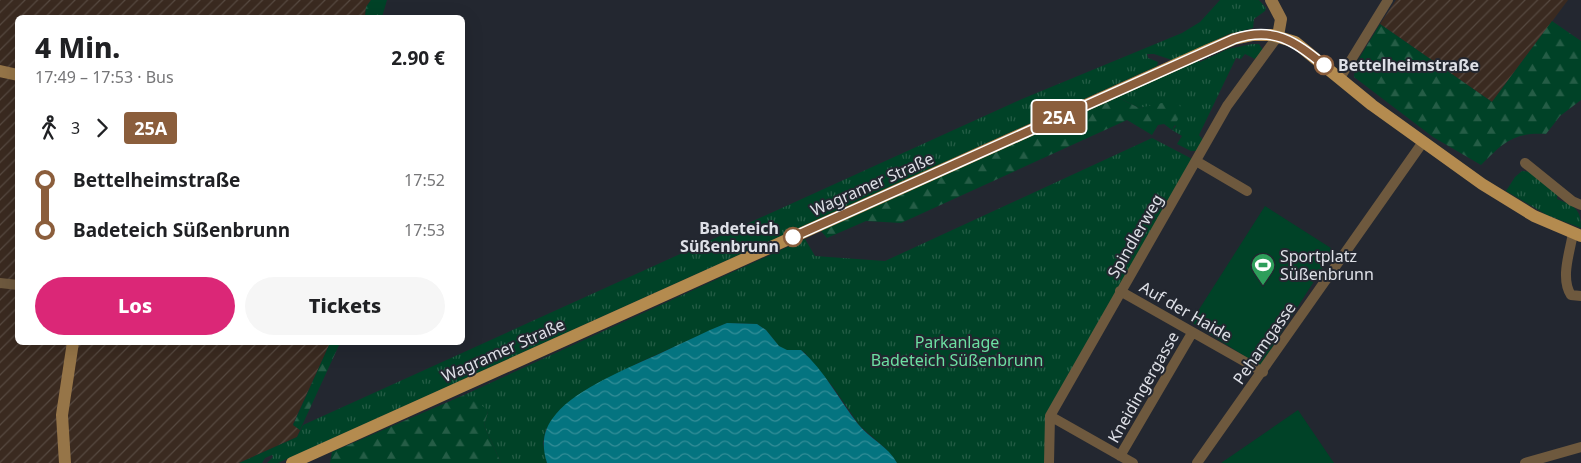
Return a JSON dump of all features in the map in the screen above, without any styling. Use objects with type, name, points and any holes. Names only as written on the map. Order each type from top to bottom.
[{"type":"main road","name":"Wagramer Straße","points":[[292,463],[1227,41],[1253,35],[1278,36]]},
{"type":"main road","points":[[1278,36],[1300,45],[1424,142],[1511,203],[1546,222],[1577,234]]},
{"type":"street","points":[[1271,0],[1280,13],[1278,36]]},
{"type":"street","points":[[1340,78],[1388,0]]},
{"type":"street","name":"Spindlerweg","points":[[1049,463],[1050,416],[1227,106],[1278,36]]},
{"type":"street","points":[[0,71],[15,74]]},
{"type":"street","name":"Pehamgasse","points":[[1197,463],[1424,142]]},
{"type":"street","points":[[1196,161],[1247,191]]},
{"type":"street","points":[[1525,164],[1572,201],[1581,205]]},
{"type":"street","points":[[1577,234],[1566,277],[1567,288],[1571,295],[1581,296]]},
{"type":"street","points":[[0,283],[15,285]]},
{"type":"street","name":"Auf der Haide","points":[[1120,291],[1263,372]]},
{"type":"street","name":"Kneidingergasse","points":[[1120,456],[1192,333]]},
{"type":"street","points":[[64,463],[62,415],[73,345]]},
{"type":"street","points":[[1050,416],[1133,463]]},
{"type":"street","points":[[1525,463],[1581,447]]},
{"type":"shaded area","points":[[0,0],[371,0],[366,7],[365,15],[15,15],[15,345],[329,345],[293,424],[300,430],[297,437],[239,463],[0,463]]},
{"type":"shaded area","points":[[1396,0],[1568,0],[1492,102],[1380,24]]},
{"type":"green space","points":[[371,0],[387,0],[383,15],[365,15],[366,7]]},
{"type":"green space","points":[[1220,0],[1259,0],[1266,8],[1265,11],[1254,19],[1253,28],[1229,34],[1172,60],[1154,54],[1147,54],[1148,58],[1158,62],[1157,66],[278,463],[267,463],[273,457],[272,455],[265,458],[262,463],[239,463],[297,437],[303,425],[1022,99],[1182,33],[1200,22]]},
{"type":"green space","points":[[1552,21],[1581,41],[1581,100],[1560,116],[1546,134],[1525,135],[1509,140],[1481,165],[1433,137],[1354,77],[1355,65],[1380,24],[1492,102]]},
{"type":"green space","points":[[1259,44],[1263,50],[1255,59],[1245,54],[1241,59],[1236,58],[1199,135],[1203,140],[1196,151],[1191,151],[1177,144],[1182,136],[1172,130],[1176,126],[1146,107],[1139,108],[1117,97],[1198,60],[1200,62],[1228,49]]},
{"type":"green space","points":[[1117,97],[1139,108],[1171,101],[1179,104],[1182,112],[1172,130],[1164,124],[1158,125],[1152,135],[1127,120],[901,223],[866,221],[827,238],[821,231]]},
{"type":"green space","name":"Parkanlage Badeteich Süßenbrunn","points":[[1152,138],[1196,161],[1050,416],[1049,463],[897,463],[885,448],[860,426],[833,387],[805,353],[801,350],[787,351],[779,346],[766,330],[757,324],[727,323],[636,364],[546,429],[543,443],[547,463],[501,463],[484,425],[488,412],[464,395],[805,239],[815,256],[885,261]]},
{"type":"green space","points":[[1522,171],[1533,172],[1558,191],[1557,199],[1572,206],[1578,212],[1581,228],[1547,215],[1506,191],[1515,177]]},
{"type":"green space","name":"Sportplatz Süßenbrunn","points":[[1265,206],[1334,250],[1260,366],[1191,322]]},
{"type":"green space","points":[[329,345],[339,345],[300,430],[293,425]]},
{"type":"green space","points":[[464,395],[483,406],[488,412],[484,425],[501,463],[330,463],[332,452]]},
{"type":"green space","points":[[1298,410],[1334,463],[1221,463]]},
{"type":"water","points":[[727,323],[757,324],[766,330],[779,346],[787,350],[801,350],[825,376],[858,424],[889,452],[897,463],[547,463],[544,437],[548,425],[565,404],[605,379]]},
{"type":"bus line","name":"25A","points":[[793,237],[1234,39],[1260,34],[1285,38],[1300,45],[1324,65]]},
{"type":"place","name":"Bettelheimstraße","points":[[1324,65]]},
{"type":"place","name":"Badeteich Süßenbrunn","points":[[793,237]]},
{"type":"place","name":"Sportplatz Süßenbrunn","points":[[1263,286]]}]
